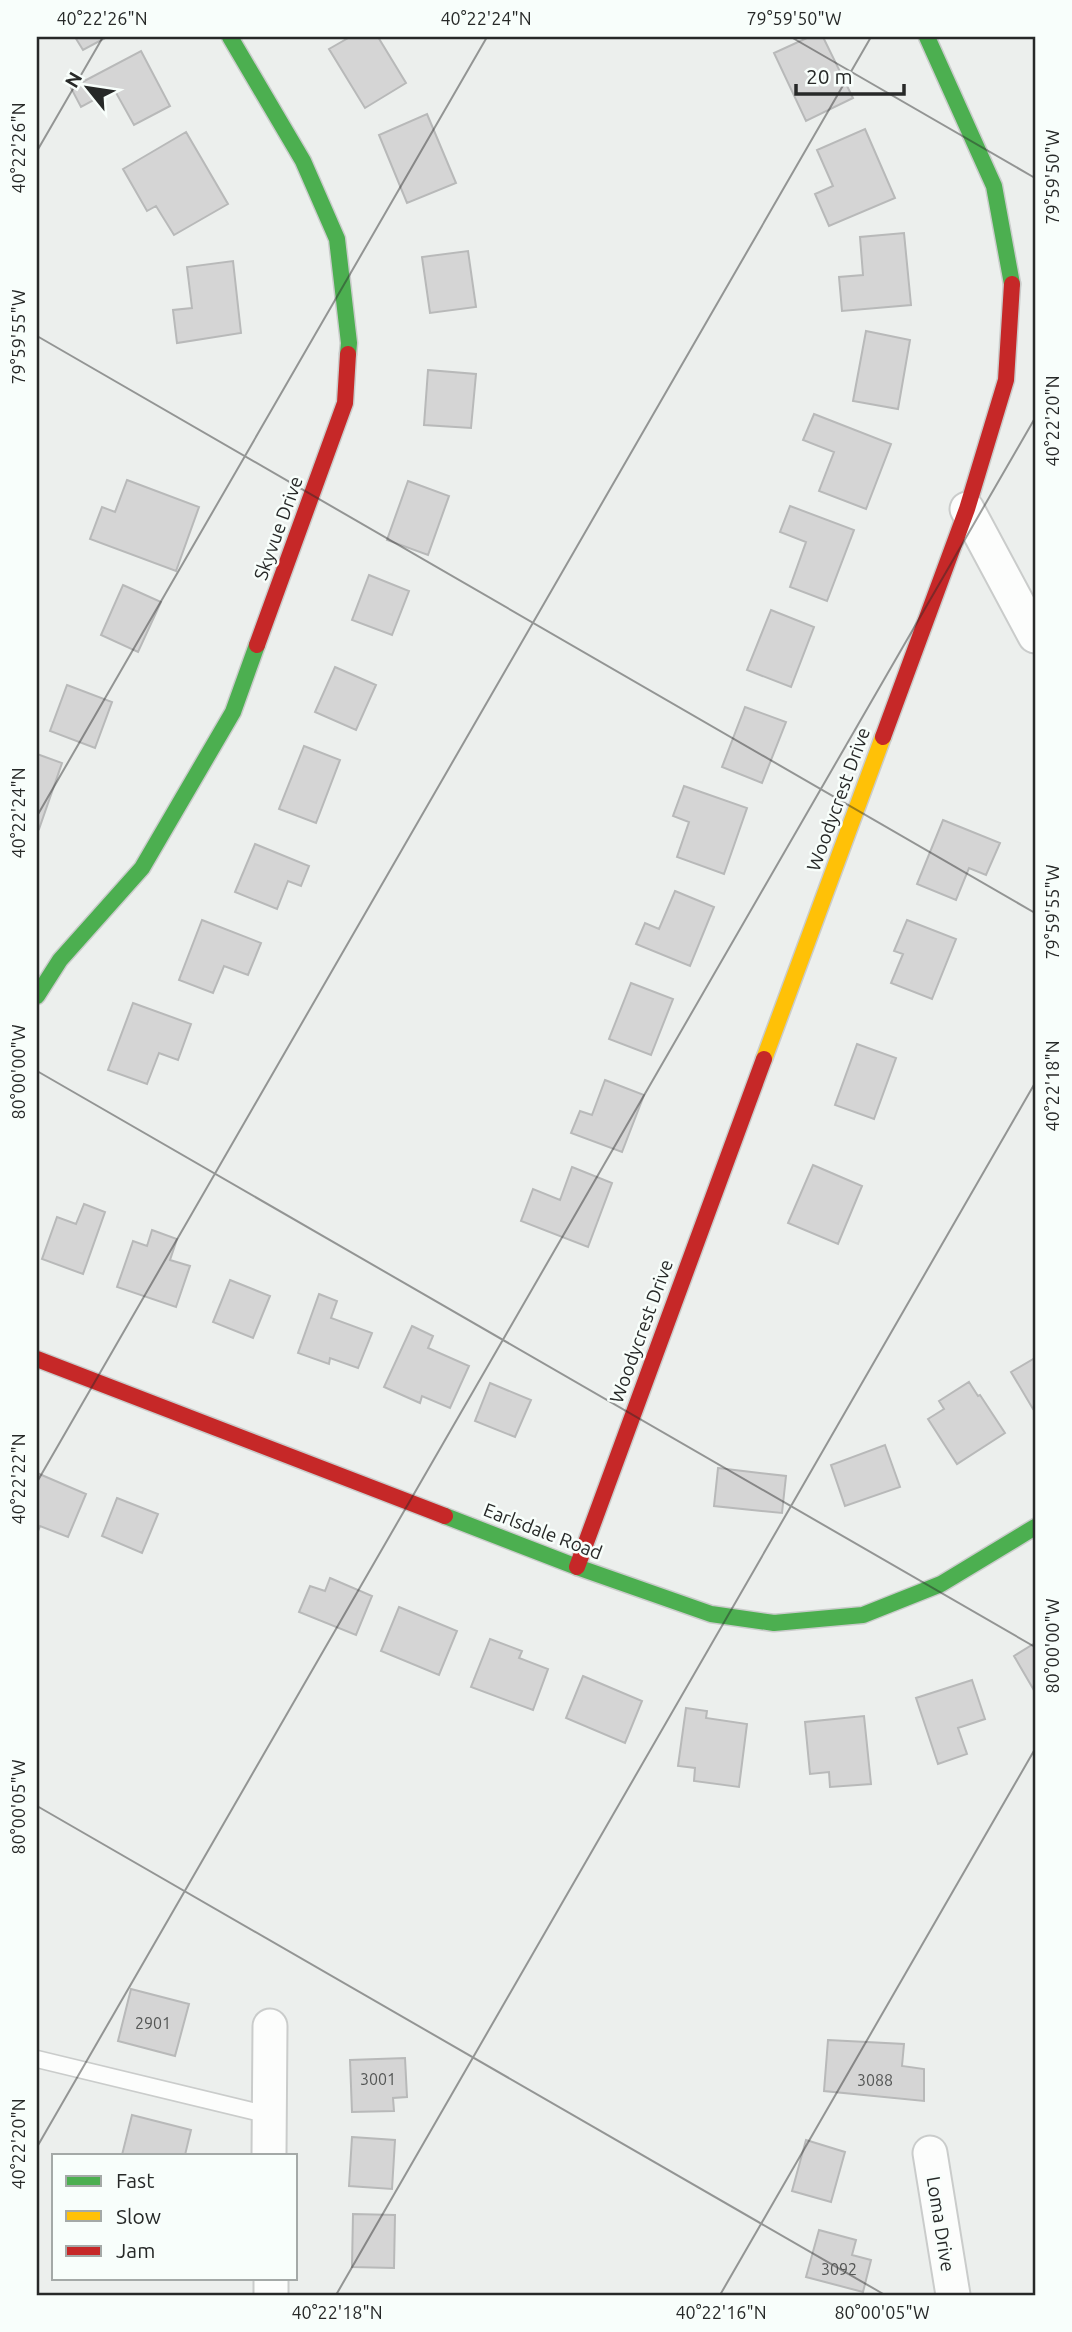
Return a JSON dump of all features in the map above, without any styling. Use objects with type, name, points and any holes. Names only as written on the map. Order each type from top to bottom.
[{"type":"street","name":"Skyvue Drive","points":[[37,996],[60,960],[142,868],[233,712],[345,403],[349,343],[337,240],[303,161],[230,37]]},
{"type":"street","name":"Woodycrest Drive","points":[[577,1567],[967,509],[1006,380],[1012,279],[994,186],[927,37]]},
{"type":"street","points":[[967,509],[1035,636]]},
{"type":"street","name":"Earlsdale Road","points":[[37,1359],[577,1567],[711,1614],[774,1623],[863,1615],[941,1584],[1035,1527]]},
{"type":"street","points":[[269,2154],[270,2026]]},
{"type":"street","name":"Loma Drive","points":[[930,2153],[953,2295]]},
{"type":"lane","points":[[37,2059],[269,2115]]},
{"type":"building","points":[[75,37],[107,37],[83,50]]},
{"type":"building","points":[[350,37],[378,37],[406,83],[365,108],[329,49]]},
{"type":"building","points":[[809,37],[823,37],[853,98],[806,121],[774,53]]},
{"type":"building","points":[[141,51],[170,106],[134,125],[114,89],[81,107],[71,88]]},
{"type":"building","points":[[427,114],[456,183],[407,203],[379,135]]},
{"type":"building","points":[[865,129],[895,198],[829,226],[815,194],[833,186],[817,150]]},
{"type":"building","points":[[186,132],[228,204],[174,235],[156,206],[147,211],[123,169]]},
{"type":"building","points":[[904,233],[911,305],[842,311],[839,277],[863,275],[860,237]]},
{"type":"building","points":[[468,251],[476,307],[430,313],[422,257]]},
{"type":"building","points":[[233,261],[241,333],[177,343],[173,310],[192,308],[187,267]]},
{"type":"building","points":[[866,331],[910,340],[898,409],[853,401]]},
{"type":"building","points":[[428,370],[476,374],[471,428],[424,425]]},
{"type":"building","points":[[814,414],[891,444],[866,509],[819,491],[834,452],[803,440]]},
{"type":"building","points":[[127,480],[199,507],[176,571],[90,539],[102,507],[115,512]]},
{"type":"building","points":[[408,481],[449,496],[428,555],[387,540]]},
{"type":"building","points":[[790,506],[854,530],[827,601],[790,587],[806,542],[780,532]]},
{"type":"building","points":[[369,575],[409,591],[392,635],[352,620]]},
{"type":"building","points":[[123,585],[161,602],[138,652],[101,635]]},
{"type":"building","points":[[771,610],[814,627],[791,687],[747,670]]},
{"type":"building","points":[[335,667],[376,685],[356,730],[315,712]]},
{"type":"building","points":[[67,685],[112,702],[95,748],[50,731]]},
{"type":"building","points":[[745,707],[786,722],[762,783],[722,767]]},
{"type":"building","points":[[304,746],[340,760],[316,823],[279,809]]},
{"type":"building","points":[[37,754],[62,763],[39,829],[37,828]]},
{"type":"building","points":[[684,786],[747,808],[724,874],[677,857],[689,822],[673,816]]},
{"type":"building","points":[[943,820],[1000,843],[986,875],[969,868],[956,900],[917,884]]},
{"type":"building","points":[[255,844],[309,866],[301,886],[288,881],[277,909],[235,892]]},
{"type":"building","points":[[675,891],[714,907],[690,966],[636,944],[645,923],[659,929]]},
{"type":"building","points":[[202,920],[261,943],[248,975],[224,966],[213,993],[179,980]]},
{"type":"building","points":[[907,920],[956,939],[932,999],[891,983],[903,954],[894,951]]},
{"type":"building","points":[[631,983],[673,999],[651,1055],[609,1039]]},
{"type":"building","points":[[133,1003],[191,1024],[178,1060],[159,1053],[147,1084],[108,1070]]},
{"type":"building","points":[[857,1044],[896,1058],[874,1119],[835,1105]]},
{"type":"building","points":[[605,1080],[644,1095],[622,1152],[571,1133],[580,1111],[592,1115]]},
{"type":"building","points":[[813,1165],[862,1186],[838,1244],[788,1223]]},
{"type":"building","points":[[572,1167],[612,1183],[588,1247],[521,1221],[533,1189],[560,1200]]},
{"type":"building","points":[[84,1204],[105,1212],[83,1274],[42,1259],[57,1217],[76,1224]]},
{"type":"building","points":[[152,1230],[177,1239],[170,1260],[190,1266],[176,1307],[117,1287],[133,1241],[147,1246]]},
{"type":"building","points":[[230,1280],[270,1296],[253,1338],[213,1322]]},
{"type":"building","points":[[319,1294],[337,1301],[331,1318],[372,1333],[358,1368],[330,1358],[329,1364],[298,1353]]},
{"type":"building","points":[[412,1326],[433,1336],[428,1348],[469,1366],[450,1408],[422,1396],[420,1403],[384,1387]]},
{"type":"building","points":[[1035,1358],[1035,1408],[1033,1409],[1011,1372]]},
{"type":"building","points":[[969,1382],[1005,1433],[957,1464],[928,1419],[944,1409],[939,1401]]},
{"type":"building","points":[[490,1383],[531,1400],[515,1437],[475,1421]]},
{"type":"building","points":[[885,1445],[900,1487],[845,1506],[831,1465]]},
{"type":"building","points":[[718,1468],[786,1476],[782,1513],[714,1506]]},
{"type":"building","points":[[37,1473],[86,1494],[68,1537],[40,1526],[37,1534]]},
{"type":"building","points":[[117,1498],[158,1514],[142,1553],[102,1536]]},
{"type":"building","points":[[330,1578],[372,1596],[356,1635],[299,1612],[310,1586],[325,1591]]},
{"type":"building","points":[[399,1607],[457,1631],[439,1675],[381,1651]]},
{"type":"building","points":[[490,1639],[522,1651],[519,1658],[548,1669],[533,1710],[471,1687]]},
{"type":"building","points":[[1035,1643],[1035,1692],[1014,1656]]},
{"type":"building","points":[[583,1676],[642,1701],[625,1743],[566,1718]]},
{"type":"building","points":[[972,1680],[985,1719],[958,1728],[967,1754],[938,1764],[916,1698]]},
{"type":"building","points":[[686,1708],[707,1711],[706,1718],[747,1724],[739,1787],[694,1781],[695,1768],[678,1766]]},
{"type":"building","points":[[864,1716],[871,1784],[830,1787],[829,1772],[810,1774],[805,1722]]},
{"type":"building","points":[[131,1989],[189,2004],[175,2056],[118,2041]]},
{"type":"building","points":[[828,2040],[904,2044],[902,2066],[924,2069],[924,2101],[824,2091]]},
{"type":"building","points":[[405,2058],[407,2097],[393,2098],[394,2111],[352,2112],[350,2060]]},
{"type":"building","points":[[132,2115],[191,2130],[185,2154],[122,2154]]},
{"type":"building","points":[[352,2137],[395,2140],[392,2189],[349,2186]]},
{"type":"building","points":[[806,2140],[845,2152],[831,2202],[792,2191]]},
{"type":"building","points":[[353,2214],[395,2215],[394,2268],[352,2267]]},
{"type":"building","points":[[819,2230],[856,2240],[852,2255],[871,2260],[863,2292],[806,2277]]},
{"type":"traffic: fast","points":[[230,37],[303,161],[337,239],[348,354]]},
{"type":"traffic: fast","points":[[927,37],[994,186],[1012,284]]},
{"type":"traffic: fast","points":[[37,996],[60,960],[142,868],[233,712],[257,645]]},
{"type":"traffic: fast","points":[[445,1516],[577,1567],[711,1614],[774,1623],[863,1615],[941,1584],[1035,1527]]},
{"type":"traffic: slow","points":[[764,1059],[883,737]]},
{"type":"traffic: jam","points":[[883,737],[967,509],[1006,380],[1012,284]]},
{"type":"traffic: jam","points":[[257,645],[345,403],[348,354]]},
{"type":"traffic: jam","points":[[577,1567],[764,1059]]},
{"type":"traffic: jam","points":[[37,1359],[445,1516]]}]
